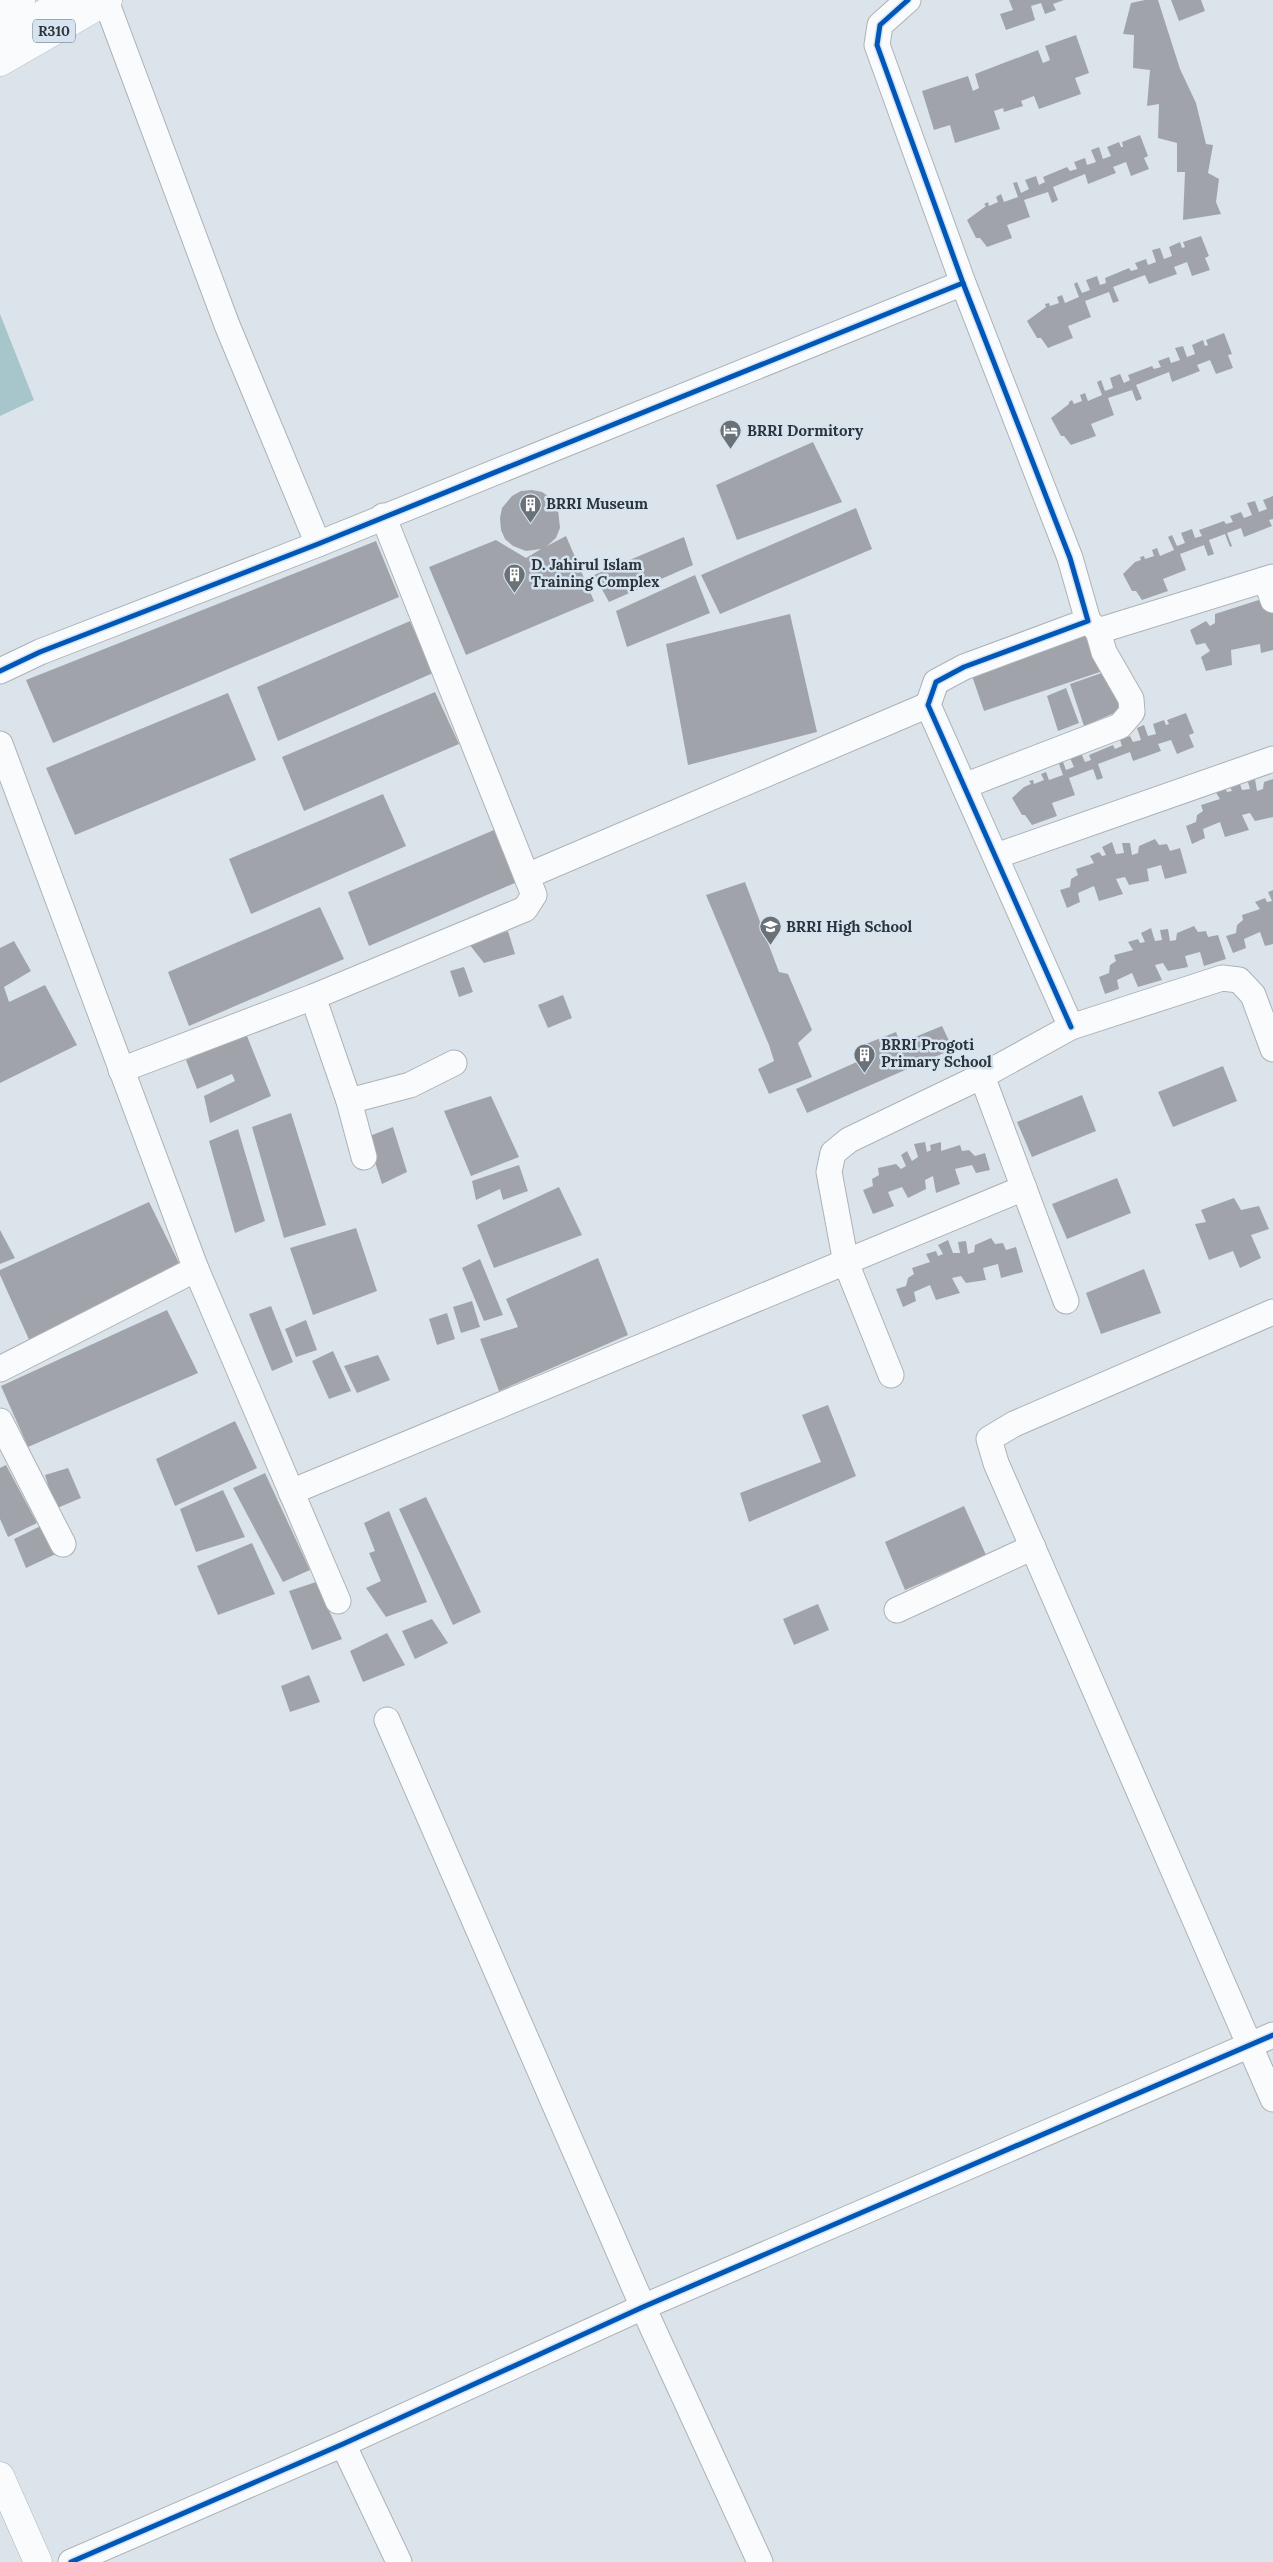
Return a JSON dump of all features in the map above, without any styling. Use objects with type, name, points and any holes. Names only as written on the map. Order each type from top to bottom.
[{"type":"main road","points":[[0,12],[21,0]]},
{"type":"main road","points":[[0,39],[66,0]]},
{"type":"main road","name":"R310","points":[[0,62],[107,1]]},
{"type":"main road","points":[[0,2476],[38,2562]]},
{"type":"street","points":[[908,0],[880,25],[877,45],[963,283],[1070,558],[1093,626],[1104,652],[1131,699],[1132,712],[1120,726],[964,786]]},
{"type":"street","points":[[107,1],[227,325],[318,544]]},
{"type":"street","points":[[0,671],[40,652],[318,544],[383,516],[963,283]]},
{"type":"street","points":[[121,1070],[313,997],[525,909],[534,895],[383,516]]},
{"type":"street","points":[[1071,1027],[928,705],[936,682],[964,667],[1093,626],[1271,586]]},
{"type":"street","points":[[527,876],[928,705]]},
{"type":"street","points":[[0,744],[196,1269],[338,1601]]},
{"type":"street","points":[[996,856],[1273,758]]},
{"type":"street","points":[[890,1375],[846,1263],[829,1172],[833,1153],[849,1140],[982,1076],[1071,1027],[1222,978],[1239,980],[1266,1010],[1273,1049]]},
{"type":"street","points":[[313,997],[349,1101],[364,1157]]},
{"type":"street","points":[[349,1101],[410,1085],[454,1063]]},
{"type":"street","points":[[982,1076],[1066,1301]]},
{"type":"street","points":[[291,1492],[1024,1188]]},
{"type":"street","points":[[0,1369],[196,1269]]},
{"type":"street","points":[[1273,1312],[1014,1424],[989,1439],[996,1464],[1273,2099]]},
{"type":"street","points":[[0,1421],[63,1544]]},
{"type":"street","points":[[897,1610],[1033,1546]]},
{"type":"street","points":[[387,1720],[643,2307],[760,2562]]},
{"type":"street","points":[[72,2562],[344,2444],[643,2307],[1273,2035]]},
{"type":"street","points":[[344,2444],[398,2562]]},
{"type":"water","points":[[0,314],[34,400],[0,416]]},
{"type":"building","points":[[1009,0],[1064,0],[1053,4],[1056,10],[1045,14],[1041,3],[1031,6],[1035,20],[1006,30],[1000,14],[1013,10]]},
{"type":"building","points":[[1158,0],[1180,69],[1196,103],[1206,144],[1213,145],[1208,173],[1219,179],[1216,202],[1221,214],[1183,220],[1185,172],[1177,172],[1177,143],[1158,138],[1159,104],[1147,106],[1150,70],[1133,68],[1134,35],[1123,34],[1131,3]]},
{"type":"building","points":[[1171,0],[1201,0],[1205,11],[1179,21]]},
{"type":"building","points":[[1076,35],[1089,73],[1075,78],[1081,94],[1039,109],[1034,96],[1021,101],[1023,106],[1004,112],[1003,108],[994,111],[1000,129],[955,143],[950,125],[934,130],[922,91],[968,76],[973,91],[979,88],[975,74],[1038,50],[1043,63],[1050,60],[1045,46]]},
{"type":"building","points":[[1140,135],[1148,156],[1144,158],[1149,169],[1131,176],[1126,162],[1113,167],[1116,173],[1088,184],[1085,174],[1053,187],[1058,200],[1052,203],[1048,192],[1024,200],[1030,217],[1007,225],[1012,238],[987,247],[980,238],[976,238],[967,220],[986,206],[984,204],[988,202],[989,206],[998,202],[996,197],[1001,194],[1004,202],[1018,197],[1013,183],[1017,182],[1021,193],[1029,189],[1025,180],[1036,176],[1039,185],[1045,182],[1043,177],[1067,167],[1070,171],[1077,169],[1074,162],[1085,158],[1087,165],[1096,162],[1091,150],[1099,147],[1103,159],[1111,156],[1107,147],[1119,142],[1121,147],[1123,147],[1122,142]]},
{"type":"building","points":[[1201,236],[1209,256],[1205,258],[1210,270],[1192,276],[1187,262],[1174,267],[1177,274],[1149,284],[1145,275],[1113,287],[1119,301],[1113,303],[1109,292],[1085,301],[1091,317],[1068,326],[1073,338],[1048,348],[1041,338],[1037,338],[1027,321],[1046,307],[1045,304],[1049,303],[1050,306],[1059,303],[1057,297],[1062,295],[1065,303],[1079,297],[1074,284],[1077,282],[1082,293],[1090,290],[1086,280],[1097,276],[1100,285],[1106,283],[1105,278],[1129,268],[1131,271],[1138,269],[1135,263],[1146,259],[1148,265],[1156,262],[1152,250],[1160,248],[1164,259],[1172,256],[1169,247],[1180,242],[1182,248],[1185,247],[1183,242]]},
{"type":"building","points":[[1224,333],[1232,354],[1228,355],[1233,368],[1216,374],[1210,360],[1197,365],[1200,371],[1172,382],[1169,372],[1136,385],[1142,399],[1136,401],[1132,390],[1108,398],[1114,415],[1091,424],[1096,436],[1071,445],[1064,436],[1061,436],[1051,418],[1072,400],[1074,404],[1082,401],[1080,395],[1085,393],[1088,401],[1102,395],[1097,382],[1101,380],[1105,391],[1113,388],[1110,378],[1120,374],[1124,383],[1130,380],[1128,375],[1152,366],[1154,369],[1161,367],[1158,361],[1169,357],[1171,363],[1180,360],[1175,348],[1183,346],[1187,357],[1195,354],[1192,345],[1203,340],[1205,346],[1208,345],[1206,340]]},
{"type":"building","points":[[813,442],[842,502],[737,540],[716,485]]},
{"type":"building","name":"D. Jahirul Islam Training Complex","points":[[532,490],[542,492],[551,498],[558,509],[560,528],[556,538],[547,546],[566,536],[594,601],[466,655],[429,567],[496,540],[526,558],[541,549],[526,551],[513,546],[505,539],[501,530],[500,518],[502,508],[512,496],[521,491]]},
{"type":"building","points":[[1273,496],[1273,519],[1269,520],[1272,526],[1244,537],[1241,528],[1227,533],[1232,546],[1230,547],[1225,534],[1209,540],[1214,554],[1208,556],[1204,545],[1180,554],[1186,570],[1163,579],[1168,591],[1142,600],[1136,591],[1132,591],[1123,574],[1135,562],[1141,560],[1140,557],[1144,556],[1145,559],[1154,556],[1152,550],[1157,548],[1160,556],[1174,550],[1168,537],[1172,535],[1177,546],[1185,543],[1181,533],[1192,529],[1195,538],[1202,536],[1199,530],[1224,521],[1226,524],[1233,522],[1230,516],[1241,512],[1244,518],[1252,515],[1247,503],[1255,501],[1259,512],[1267,509],[1263,500]]},
{"type":"building","points":[[856,508],[872,549],[720,614],[701,575]]},
{"type":"building","points":[[684,537],[693,565],[609,602],[594,575]]},
{"type":"building","points":[[376,541],[399,597],[53,743],[26,680]]},
{"type":"building","points":[[695,575],[710,613],[627,647],[616,611]]},
{"type":"building","points":[[1268,597],[1273,614],[1273,650],[1261,653],[1260,644],[1231,650],[1232,665],[1206,671],[1201,657],[1210,651],[1205,643],[1196,645],[1190,630],[1206,621],[1210,626],[1215,623],[1215,614]]},
{"type":"building","points":[[790,614],[817,732],[688,765],[666,644]]},
{"type":"building","points":[[410,621],[433,673],[278,741],[257,687]]},
{"type":"building","points":[[1085,628],[1100,672],[984,711],[969,667]]},
{"type":"building","points":[[1110,670],[1126,708],[1084,726],[1070,684]]},
{"type":"building","points":[[1066,688],[1079,723],[1058,731],[1047,696]]},
{"type":"building","points":[[435,692],[459,744],[304,811],[282,757]]},
{"type":"building","points":[[228,693],[256,760],[75,835],[46,768]]},
{"type":"building","points":[[1186,713],[1194,733],[1189,735],[1194,747],[1177,754],[1171,740],[1158,744],[1161,751],[1133,761],[1130,752],[1098,764],[1103,778],[1097,780],[1093,769],[1069,778],[1075,795],[1052,803],[1057,816],[1032,825],[1025,815],[1022,815],[1012,798],[1024,787],[1031,784],[1029,781],[1033,780],[1034,784],[1044,780],[1041,774],[1046,772],[1049,780],[1063,775],[1058,761],[1062,759],[1066,770],[1074,767],[1070,758],[1081,753],[1085,762],[1091,760],[1089,755],[1113,745],[1115,749],[1122,746],[1120,740],[1130,736],[1133,742],[1141,740],[1137,728],[1144,725],[1148,736],[1156,734],[1153,724],[1164,720],[1166,725],[1169,724],[1167,720]]},
{"type":"building","points":[[1238,778],[1242,790],[1250,789],[1247,779],[1255,779],[1257,791],[1263,789],[1264,782],[1273,779],[1273,817],[1255,821],[1250,813],[1242,815],[1249,830],[1225,837],[1220,822],[1203,829],[1205,838],[1192,844],[1186,826],[1196,822],[1197,815],[1203,811],[1201,805],[1220,799],[1215,791],[1225,788],[1227,792],[1232,791],[1228,783]]},
{"type":"building","points":[[383,794],[406,846],[251,914],[229,859]]},
{"type":"building","points":[[501,827],[524,879],[369,946],[348,892]]},
{"type":"building","points":[[1155,839],[1159,845],[1167,844],[1170,851],[1180,848],[1187,873],[1165,879],[1161,865],[1147,869],[1149,881],[1129,885],[1125,877],[1116,879],[1123,894],[1099,901],[1094,886],[1078,893],[1080,902],[1067,908],[1060,890],[1070,887],[1071,879],[1078,875],[1076,869],[1094,863],[1090,856],[1099,852],[1102,856],[1106,855],[1102,847],[1112,842],[1116,854],[1124,853],[1122,843],[1130,843],[1132,855],[1138,853],[1139,846]]},
{"type":"building","points":[[745,882],[779,972],[788,974],[812,1030],[798,1043],[812,1077],[769,1094],[758,1069],[774,1061],[769,1045],[706,895]]},
{"type":"building","points":[[1273,890],[1273,944],[1265,946],[1260,932],[1244,939],[1246,948],[1233,953],[1226,936],[1236,933],[1237,925],[1243,920],[1242,915],[1260,909],[1255,902],[1265,898],[1267,902],[1272,901],[1268,892]]},
{"type":"building","points":[[320,907],[344,959],[189,1026],[168,972]]},
{"type":"building","points":[[1194,926],[1198,932],[1206,931],[1208,937],[1218,935],[1226,959],[1204,966],[1200,952],[1185,956],[1188,967],[1168,971],[1163,963],[1155,965],[1162,980],[1138,987],[1132,973],[1117,980],[1119,989],[1105,994],[1099,977],[1109,973],[1110,965],[1116,961],[1114,955],[1133,950],[1128,942],[1138,939],[1140,943],[1145,942],[1141,933],[1151,928],[1155,941],[1162,940],[1160,930],[1168,929],[1170,941],[1176,940],[1177,933]]},
{"type":"building","points":[[508,931],[515,954],[484,963],[469,944]]},
{"type":"building","points":[[14,941],[31,971],[4,987],[9,1002],[45,985],[77,1045],[0,1083],[0,948]]},
{"type":"building","points":[[464,967],[473,992],[459,997],[450,971]]},
{"type":"building","points":[[563,995],[572,1018],[548,1028],[538,1005]]},
{"type":"building","name":"BRRI Progoti Primary School","points":[[942,1026],[953,1049],[807,1113],[796,1089],[868,1057],[863,1045],[896,1032],[900,1043]]},
{"type":"building","points":[[245,1031],[271,1096],[210,1123],[204,1096],[235,1081],[232,1074],[197,1089],[186,1060]]},
{"type":"building","points":[[1223,1066],[1237,1101],[1173,1127],[1158,1092]]},
{"type":"building","points":[[1082,1095],[1096,1131],[1032,1157],[1017,1122]]},
{"type":"building","points":[[491,1096],[519,1157],[471,1176],[444,1111]]},
{"type":"building","points":[[291,1113],[326,1225],[284,1238],[252,1127]]},
{"type":"building","points":[[393,1127],[407,1172],[382,1184],[367,1137]]},
{"type":"building","points":[[238,1129],[265,1221],[235,1233],[209,1141]]},
{"type":"building","points":[[925,1142],[927,1152],[931,1150],[930,1145],[941,1142],[941,1151],[960,1145],[962,1151],[969,1150],[975,1156],[985,1153],[990,1170],[976,1173],[972,1165],[955,1169],[960,1184],[936,1193],[933,1176],[925,1180],[926,1189],[908,1198],[902,1187],[888,1192],[894,1206],[873,1214],[863,1190],[873,1186],[872,1179],[879,1175],[878,1168],[896,1164],[901,1169],[906,1166],[901,1155],[907,1151],[912,1161],[918,1157],[914,1144]]},
{"type":"building","points":[[519,1165],[528,1191],[503,1200],[500,1189],[476,1200],[472,1181]]},
{"type":"building","points":[[1117,1178],[1131,1213],[1067,1239],[1052,1204]]},
{"type":"building","points":[[559,1187],[582,1235],[494,1268],[477,1225]]},
{"type":"building","points":[[1234,1198],[1241,1210],[1259,1206],[1269,1229],[1251,1235],[1261,1258],[1240,1268],[1233,1251],[1209,1260],[1195,1224],[1206,1222],[1201,1210]]},
{"type":"building","points":[[149,1202],[182,1269],[31,1344],[0,1275],[0,1270]]},
{"type":"building","points":[[356,1228],[377,1291],[313,1315],[290,1248]]},
{"type":"building","points":[[0,1230],[15,1258],[0,1264]]},
{"type":"building","points":[[991,1238],[995,1244],[1003,1243],[1006,1250],[1016,1247],[1023,1272],[1001,1278],[998,1264],[983,1268],[986,1280],[966,1283],[961,1276],[952,1278],[960,1293],[936,1300],[930,1285],[914,1292],[916,1301],[903,1307],[896,1289],[906,1286],[908,1278],[914,1274],[912,1268],[930,1262],[926,1254],[936,1251],[938,1256],[943,1254],[938,1245],[948,1240],[953,1253],[960,1253],[958,1242],[966,1241],[968,1254],[974,1252],[975,1245]]},
{"type":"building","points":[[598,1258],[628,1335],[499,1391],[480,1339],[518,1327],[506,1299]]},
{"type":"building","points":[[480,1259],[503,1315],[484,1321],[462,1268]]},
{"type":"building","points":[[1144,1269],[1161,1313],[1101,1334],[1086,1293]]},
{"type":"building","points":[[472,1301],[480,1327],[461,1333],[453,1307]]},
{"type":"building","points":[[271,1306],[293,1362],[272,1371],[249,1314]]},
{"type":"building","points":[[167,1310],[198,1373],[28,1447],[1,1386]]},
{"type":"building","points":[[447,1313],[455,1339],[437,1345],[429,1319]]},
{"type":"building","points":[[306,1320],[317,1350],[296,1357],[285,1329]]},
{"type":"building","points":[[333,1351],[351,1391],[329,1399],[312,1361]]},
{"type":"building","points":[[378,1355],[390,1380],[357,1393],[344,1366]]},
{"type":"building","points":[[828,1405],[856,1476],[749,1522],[740,1493],[821,1462],[802,1415]]},
{"type":"building","points":[[235,1421],[257,1468],[175,1506],[156,1459]]},
{"type":"building","points":[[6,1465],[37,1523],[8,1537],[0,1519],[0,1468]]},
{"type":"building","points":[[68,1468],[81,1498],[55,1509],[45,1475]]},
{"type":"building","points":[[265,1473],[310,1570],[283,1582],[233,1488]]},
{"type":"building","points":[[223,1490],[245,1537],[196,1552],[180,1509]]},
{"type":"building","points":[[426,1497],[481,1612],[453,1625],[399,1509]]},
{"type":"building","points":[[964,1506],[986,1555],[905,1590],[885,1542]]},
{"type":"building","points":[[389,1511],[427,1602],[386,1617],[366,1588],[381,1581],[369,1553],[375,1551],[364,1523]]},
{"type":"building","points":[[47,1523],[62,1551],[26,1568],[14,1539]]},
{"type":"building","points":[[252,1543],[275,1594],[218,1615],[197,1566]]},
{"type":"building","points":[[316,1582],[342,1639],[312,1650],[289,1591]]},
{"type":"building","points":[[818,1604],[829,1630],[794,1645],[783,1619]]},
{"type":"building","points":[[432,1619],[448,1643],[415,1659],[402,1631]]},
{"type":"building","points":[[387,1633],[405,1665],[363,1682],[350,1651]]},
{"type":"building","points":[[309,1675],[320,1702],[290,1712],[281,1686]]},
{"type":"cycle path","points":[[908,0],[880,25],[877,45],[963,283],[1070,558],[1088,621],[964,667],[936,682],[928,705],[1071,1027]]},
{"type":"cycle path","points":[[0,671],[40,652],[318,544],[963,283]]},
{"type":"cycle path","points":[[71,2562],[343,2444],[643,2307],[1273,2035]]},
{"type":"place","name":"BRRI Dormitory","points":[[731,450]]},
{"type":"place","name":"BRRI Museum","points":[[530,523]]},
{"type":"place","name":"D. Jahirul Islam Training Complex","points":[[515,593]]},
{"type":"place","name":"BRRI High School","points":[[770,946]]},
{"type":"place","name":"BRRI Progoti Primary School","points":[[865,1073]]}]
